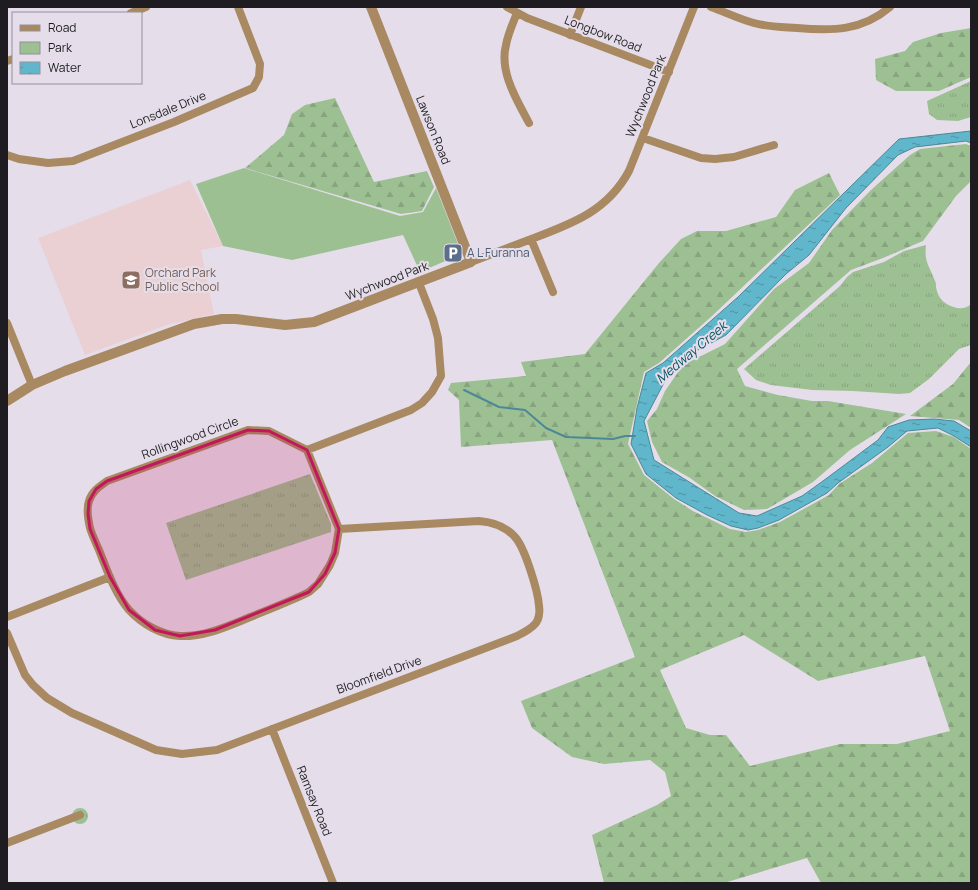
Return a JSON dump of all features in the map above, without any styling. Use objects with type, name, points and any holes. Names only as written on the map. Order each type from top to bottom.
[{"type":"street","points":[[134,12],[146,7]]},
{"type":"street","name":"Lonsdale Drive","points":[[7,155],[19,159],[48,163],[73,160],[174,122],[253,88],[259,77],[260,64],[238,7]]},
{"type":"street","name":"Lawson Road","points":[[371,7],[471,262]]},
{"type":"street","name":"Longbow Road","points":[[507,7],[527,18],[669,72]]},
{"type":"street","points":[[570,35],[581,7]]},
{"type":"street","name":"Wychwood Park","points":[[32,385],[65,371],[194,324],[209,320],[229,319],[285,325],[314,322],[569,225],[592,212],[606,202],[623,183],[629,172],[644,138],[694,7]]},
{"type":"street","points":[[711,7],[752,23],[768,26],[816,30],[833,30],[862,24],[873,19],[890,7]]},
{"type":"street","points":[[517,13],[506,45],[505,68],[514,94],[529,123]]},
{"type":"street","points":[[644,138],[701,158],[715,159],[734,156],[774,145]]},
{"type":"street","points":[[531,240],[553,292]]},
{"type":"street","points":[[339,529],[306,450],[411,410],[422,403],[432,392],[441,376],[438,338],[433,319],[419,283]]},
{"type":"street","points":[[7,323],[32,385],[7,401]]},
{"type":"street","name":"Rollingwood Circle","points":[[306,450],[269,432],[248,430],[107,481],[96,489],[89,501],[88,514],[90,529],[110,577],[129,610],[155,630],[180,636],[204,633],[238,622],[309,592],[318,584],[330,565],[335,553],[339,529]]},
{"type":"street","name":"Bloomfield Drive","points":[[7,633],[25,675],[33,685],[48,698],[72,713],[156,750],[182,754],[217,750],[517,636],[536,624],[539,616],[539,607],[536,591],[522,547],[515,537],[505,528],[493,522],[479,521],[339,529]]},
{"type":"street","points":[[7,617],[110,577]]},
{"type":"street","name":"Ramsay Road","points":[[272,729],[333,883]]},
{"type":"street","points":[[7,843],[80,815]]},
{"type":"highlighted area","points":[[248,430],[269,431],[307,450],[339,529],[335,553],[325,574],[309,592],[215,630],[180,636],[155,630],[129,610],[110,577],[90,529],[88,514],[89,501],[96,489],[107,481]]},
{"type":"shaded area","name":"Orchard Park Public School","points":[[190,180],[223,246],[201,250],[214,314],[167,325],[85,355],[38,238]]},
{"type":"green space","points":[[971,28],[971,77],[939,91],[896,91],[876,80],[875,59],[905,51],[913,42],[941,33]]},
{"type":"green space","points":[[971,81],[971,117],[958,121],[937,120],[929,114],[927,101]]},
{"type":"green space","points":[[335,98],[374,182],[427,171],[434,187],[422,211],[401,214],[245,168],[284,135],[292,114],[305,105]]},
{"type":"green space","points":[[966,144],[971,146],[971,181],[956,196],[923,241],[851,270],[737,369],[745,386],[778,395],[812,401],[828,401],[906,414],[850,450],[813,482],[767,509],[744,510],[715,496],[690,478],[662,462],[652,442],[647,421],[657,409],[665,391],[683,365],[725,344],[774,289],[809,263],[832,230],[871,190],[910,155],[920,149]]},
{"type":"green space","points":[[244,168],[400,216],[423,212],[436,188],[462,254],[459,256],[454,246],[446,248],[450,259],[420,272],[403,235],[292,260],[223,246],[196,184]]},
{"type":"green space","points":[[829,173],[840,195],[712,316],[659,363],[644,372],[628,444],[644,475],[674,499],[693,511],[730,529],[746,532],[758,530],[780,522],[829,495],[839,484],[872,463],[908,433],[936,431],[954,437],[971,449],[971,883],[821,883],[807,858],[724,883],[604,883],[592,835],[657,805],[671,796],[665,772],[650,760],[604,764],[572,757],[532,728],[521,701],[635,657],[552,440],[461,447],[459,400],[448,390],[451,383],[526,376],[521,362],[585,354],[659,263],[681,239],[697,231],[726,231],[776,217],[795,190]],"holes":[[[744,635],[818,681],[925,656],[950,731],[897,744],[840,744],[750,766],[726,735],[710,735],[686,728],[660,670]]]},
{"type":"green space","points":[[926,245],[926,260],[936,282],[938,295],[940,298],[949,305],[957,308],[964,308],[971,304],[971,345],[959,349],[929,379],[910,393],[899,394],[812,390],[771,385],[756,380],[744,369],[840,286],[853,272],[884,262],[904,251]]},
{"type":"green space","points":[[971,362],[971,428],[959,420],[910,416],[953,384]]},
{"type":"green space","points":[[310,474],[331,524],[331,532],[186,580],[166,523]]},
{"type":"green space","points":[[77,808],[83,808],[88,813],[86,822],[83,824],[77,824],[72,819],[72,813]]},
{"type":"water","name":"Medway Creek","points":[[971,131],[971,143],[966,141],[915,147],[898,155],[846,208],[809,255],[786,274],[726,335],[698,350],[667,377],[644,421],[654,460],[739,513],[757,516],[802,496],[878,440],[888,427],[909,420],[934,419],[954,421],[971,431],[971,447],[938,428],[907,431],[827,493],[779,520],[748,530],[731,526],[676,498],[646,474],[631,444],[637,408],[646,373],[663,363],[738,297],[899,139]]},
{"type":"waterway","points":[[464,390],[499,407],[525,410],[546,428],[566,437],[613,439],[625,436],[635,436]]},
{"type":"place","name":"A L Furanna","points":[[453,253]]},
{"type":"place","name":"Orchard Park Public School","points":[[131,280]]}]
